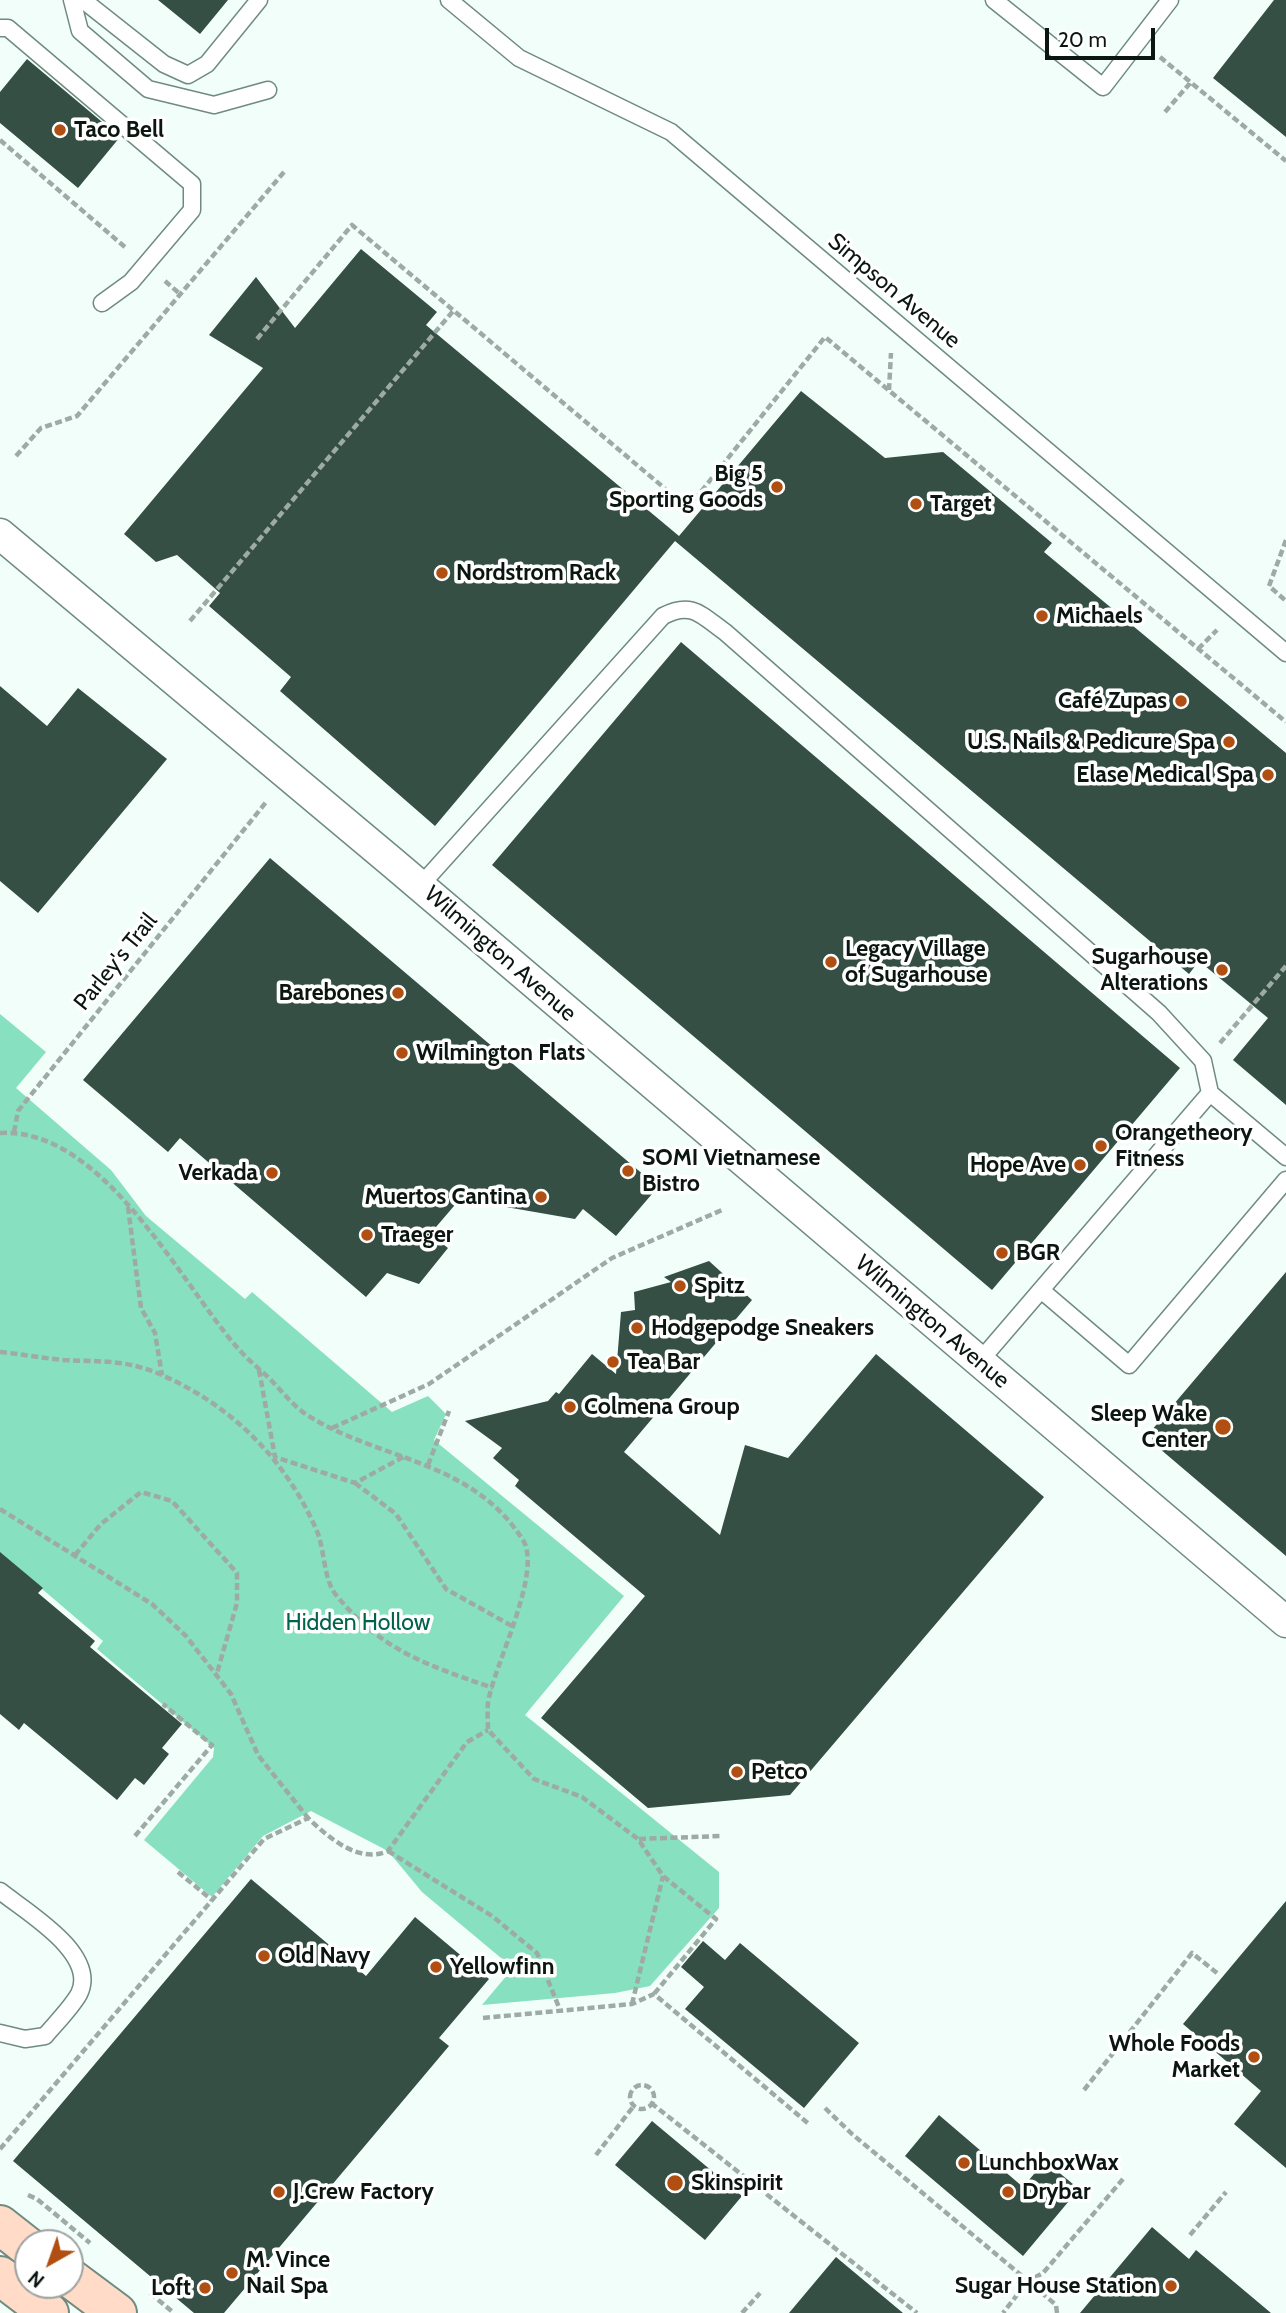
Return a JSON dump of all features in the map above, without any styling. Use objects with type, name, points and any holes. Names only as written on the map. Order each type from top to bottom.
[{"type":"main road","points":[[0,2225],[14,2236]]},
{"type":"main road","points":[[0,2276],[50,2313]]},
{"type":"main road","points":[[84,2288],[117,2313]]},
{"type":"street","name":"Wilmington Avenue","points":[[0,534],[420,886],[1286,1622]]},
{"type":"lane","points":[[72,0],[80,31],[148,89],[214,105],[268,90]]},
{"type":"lane","points":[[83,0],[164,64],[188,75],[207,64],[259,0]]},
{"type":"lane","name":"Simpson Avenue","points":[[450,0],[519,58],[671,132],[1286,653]]},
{"type":"lane","points":[[994,0],[1103,87],[1170,0]]},
{"type":"lane","points":[[0,28],[8,28],[192,184],[192,210],[131,282],[102,303]]},
{"type":"lane","points":[[420,886],[663,616],[679,608],[695,611],[725,632],[1159,1013],[1203,1061],[1210,1093],[1286,1157]]},
{"type":"lane","points":[[979,1362],[1210,1093]]},
{"type":"lane","points":[[1041,1290],[1129,1365],[1286,1180]]},
{"type":"lane","points":[[0,1891],[74,1951],[84,1973],[79,1993],[45,2036],[25,2039],[0,2033]]},
{"type":"path","points":[[1160,57],[1286,161]]},
{"type":"path","points":[[1165,112],[1191,82]]},
{"type":"path","points":[[0,140],[137,258]]},
{"type":"path","points":[[16,456],[41,428],[77,416],[284,172]]},
{"type":"path","points":[[257,339],[352,225],[688,508],[825,337],[1286,722]]},
{"type":"path","points":[[190,621],[454,310]]},
{"type":"path","points":[[889,391],[891,348]]},
{"type":"path","points":[[1286,540],[1269,586],[1273,594],[1286,601]]},
{"type":"path","points":[[1198,649],[1212,633]]},
{"type":"path","name":"Parley's Trail","points":[[14,1132],[18,1111],[263,806]]},
{"type":"path","points":[[1216,1048],[1286,967]]},
{"type":"path","points":[[0,1133],[14,1132],[59,1146],[111,1185],[235,1345],[304,1414],[332,1428],[428,1465],[487,1499],[524,1543],[527,1575],[488,1703],[488,1730],[534,1779],[582,1797],[638,1839],[663,1877],[716,1919],[654,1994],[632,2004],[483,2018]]},
{"type":"path","points":[[127,1206],[141,1308],[155,1333],[163,1376]]},
{"type":"path","points":[[332,1428],[429,1384],[612,1258],[722,1210]]},
{"type":"path","points":[[0,1352],[65,1360],[109,1359],[163,1376],[230,1414],[275,1457],[317,1530],[334,1593],[379,1640],[424,1664],[493,1688]]},
{"type":"path","points":[[259,1369],[275,1457]]},
{"type":"path","points":[[428,1465],[449,1411]]},
{"type":"path","points":[[355,1483],[406,1456]]},
{"type":"path","points":[[275,1457],[355,1483],[396,1514],[446,1589],[512,1626]]},
{"type":"path","points":[[75,1555],[101,1524],[141,1492],[172,1502],[237,1573],[237,1603],[216,1673]]},
{"type":"path","points":[[0,1509],[152,1604],[186,1636],[231,1694],[258,1755],[308,1818],[328,1836],[358,1853],[377,1856],[388,1851],[467,1742],[488,1730]]},
{"type":"path","points":[[135,1836],[212,1745],[163,1703]]},
{"type":"path","points":[[0,2149],[264,1839],[308,1818]]},
{"type":"path","points":[[638,1839],[721,1836]]},
{"type":"path","points":[[388,1851],[492,1916],[537,1953],[560,2010]]},
{"type":"path","points":[[178,1872],[212,1900]]},
{"type":"path","points":[[632,2004],[663,1877]]},
{"type":"path","points":[[1084,2090],[1192,1953],[1217,1973]]},
{"type":"path","points":[[654,1994],[810,2125]]},
{"type":"path","points":[[642,2083],[654,2094],[652,2103],[648,2109],[634,2107],[630,2099],[632,2090],[642,2083]]},
{"type":"path","points":[[652,2103],[917,2313]]},
{"type":"path","points":[[596,2155],[634,2107]]},
{"type":"path","points":[[825,2108],[852,2134],[1056,2305],[1057,2313]]},
{"type":"path","points":[[1003,2313],[1028,2281],[1043,2273],[1124,2179]]},
{"type":"path","points":[[330,2200],[338,2191]]},
{"type":"path","points":[[1190,2235],[1226,2192]]},
{"type":"path","points":[[742,2313],[760,2293]]},
{"type":"green space","name":"Hidden Hollow","points":[[0,1014],[46,1052],[16,1088],[111,1170],[146,1216],[245,1299],[252,1292],[392,1412],[428,1396],[446,1414],[434,1440],[624,1596],[525,1715],[719,1872],[719,1908],[650,1986],[615,1993],[482,2005],[513,1968],[422,1892],[388,1851],[311,1811],[263,1836],[212,1897],[144,1840],[213,1757],[214,1748],[97,1649],[103,1641],[0,1553]]},
{"type":"building","points":[[158,0],[228,0],[200,34]]},
{"type":"building","points":[[1274,0],[1286,0],[1286,137],[1213,78]]},
{"type":"building","name":"Taco Bell","points":[[27,59],[120,137],[78,188],[0,123],[0,92]]},
{"type":"building","points":[[361,249],[437,312],[426,325],[679,536],[801,391],[885,458],[943,452],[1052,543],[1044,552],[1286,753],[1286,1105],[1233,1060],[1268,1018],[1199,961],[1189,974],[675,541],[435,826],[280,691],[291,677],[209,606],[220,593],[177,555],[156,562],[124,534],[263,368],[209,335],[256,277],[295,328]]},
{"type":"building","name":"Legacy Village of Sugarhouse","points":[[681,642],[1180,1068],[992,1290],[492,865]]},
{"type":"building","points":[[0,686],[47,726],[78,688],[167,759],[38,913],[0,881]]},
{"type":"building","name":"Wilmington Flats","points":[[270,858],[658,1187],[616,1236],[583,1209],[575,1219],[460,1199],[430,1234],[448,1248],[419,1284],[387,1273],[366,1297],[180,1138],[168,1152],[83,1080]]},
{"type":"building","points":[[709,1261],[752,1300],[624,1452],[720,1535],[745,1445],[788,1458],[876,1354],[1044,1497],[790,1795],[648,1808],[541,1718],[645,1596],[515,1486],[519,1480],[493,1458],[502,1448],[465,1421],[548,1401],[556,1392],[559,1394],[592,1354],[616,1374],[621,1312],[635,1310],[634,1292],[671,1282],[664,1277]]},
{"type":"building","points":[[1286,1272],[1286,1556],[1153,1443],[1151,1431]]},
{"type":"building","points":[[0,1552],[43,1588],[38,1593],[95,1641],[90,1647],[182,1724],[162,1748],[169,1754],[144,1785],[135,1778],[117,1800],[24,1723],[19,1730],[0,1714]]},
{"type":"building","points":[[251,1879],[366,1976],[415,1917],[489,1979],[439,2038],[449,2046],[224,2313],[194,2313],[13,2161]]},
{"type":"building","name":"Whole Foods Market","points":[[1286,1901],[1286,2168],[1234,2124],[1261,2091],[1183,2024]]},
{"type":"building","points":[[703,1941],[725,1960],[740,1943],[859,2043],[804,2108],[685,2009],[704,1987],[681,1967]]},
{"type":"building","points":[[939,2115],[1023,2187],[1045,2161],[1079,2189],[1023,2256],[905,2156]]},
{"type":"building","points":[[652,2121],[742,2196],[705,2240],[615,2165]]},
{"type":"building","name":"Sugar House Station","points":[[1152,2227],[1189,2259],[1196,2250],[1271,2313],[1080,2313]]},
{"type":"building","points":[[836,2257],[903,2313],[789,2313]]},
{"type":"place","name":"Taco Bell","points":[[60,130]]},
{"type":"place","name":"Big 5 Sporting Goods","points":[[777,487]]},
{"type":"place","name":"Target","points":[[916,504]]},
{"type":"place","name":"Nordstrom Rack","points":[[442,573]]},
{"type":"place","name":"Michaels","points":[[1042,616]]},
{"type":"place","name":"Café Zupas","points":[[1181,701]]},
{"type":"place","name":"U.S. Nails & Pedicure Spa","points":[[1229,742]]},
{"type":"place","name":"Elase Medical Spa","points":[[1268,775]]},
{"type":"place","name":"Legacy Village of Sugarhouse","points":[[831,962]]},
{"type":"place","name":"Sugarhouse Alterations","points":[[1222,970]]},
{"type":"place","name":"Barebones","points":[[398,993]]},
{"type":"place","name":"Wilmington Flats","points":[[402,1053]]},
{"type":"place","name":"Orangetheory Fitness","points":[[1101,1146]]},
{"type":"place","name":"Hope Ave","points":[[1080,1165]]},
{"type":"place","name":"SOMI Vietnamese Bistro","points":[[628,1171]]},
{"type":"place","name":"Verkada","points":[[272,1173]]},
{"type":"place","name":"Muertos Cantina","points":[[541,1197]]},
{"type":"place","name":"Traeger","points":[[367,1235]]},
{"type":"place","name":"BGR","points":[[1002,1253]]},
{"type":"place","name":"Spitz","points":[[680,1286]]},
{"type":"place","name":"Hodgepodge Sneakers","points":[[637,1328]]},
{"type":"place","name":"Tea Bar","points":[[613,1362]]},
{"type":"place","name":"Colmena Group","points":[[570,1407]]},
{"type":"place","name":"Sleep Wake Center","points":[[1223,1427]]},
{"type":"place","name":"Petco","points":[[737,1772]]},
{"type":"place","name":"Old Navy","points":[[264,1956]]},
{"type":"place","name":"Yellowfinn","points":[[436,1967]]},
{"type":"place","name":"Whole Foods Market","points":[[1254,2057]]},
{"type":"place","name":"LunchboxWax","points":[[964,2163]]},
{"type":"place","name":"Skinspirit","points":[[675,2183]]},
{"type":"place","name":"J.Crew Factory","points":[[279,2192]]},
{"type":"place","name":"Drybar","points":[[1008,2192]]},
{"type":"place","name":"M. Vince Nail Spa","points":[[232,2273]]},
{"type":"place","name":"Sugar House Station","points":[[1171,2286]]},
{"type":"place","name":"Loft","points":[[205,2288]]}]
